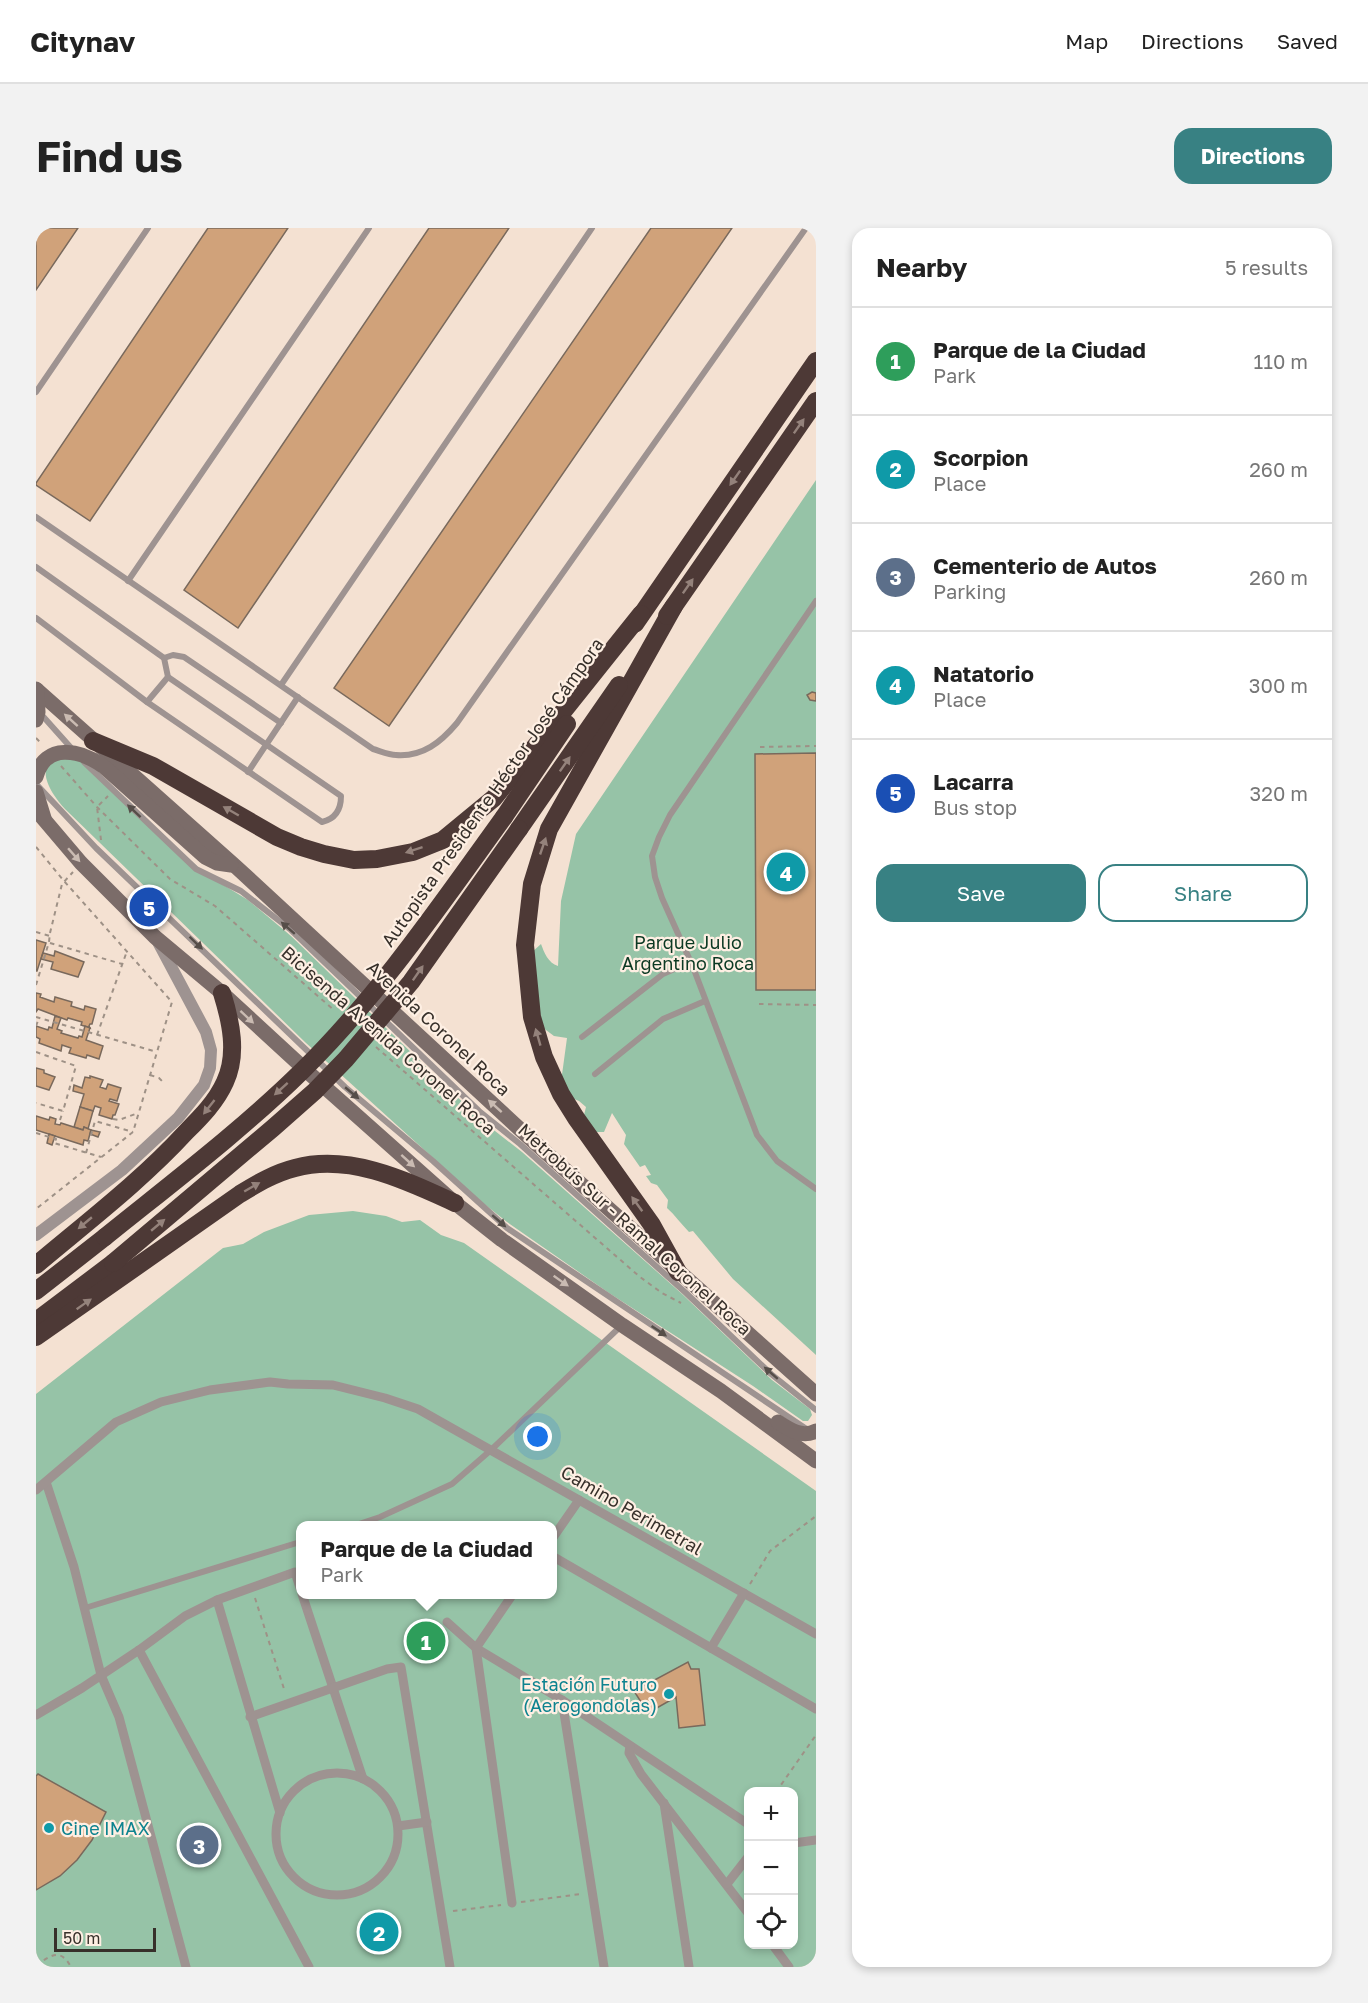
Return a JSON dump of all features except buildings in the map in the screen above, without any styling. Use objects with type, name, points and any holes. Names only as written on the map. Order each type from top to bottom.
[{"type":"highway","name":"Autopista Presidente Héctor José Cámpora","points":[[36,1291],[181,1176],[303,1070],[348,1023],[397,964],[504,817],[816,361]]},
{"type":"highway","points":[[36,1321],[113,1263],[315,1091],[369,1033],[411,982],[816,402]]},
{"type":"highway","points":[[674,606],[549,829],[532,884],[525,945],[532,1017],[544,1057],[561,1094],[652,1225],[678,1272]]},
{"type":"highway","points":[[93,741],[153,766],[277,837],[301,847],[354,860],[377,859],[413,852],[443,840],[494,798],[641,614]]},
{"type":"highway","points":[[36,1265],[162,1158],[211,1106],[225,1082],[232,1054],[231,1028],[222,993]]},
{"type":"highway","points":[[36,1337],[240,1194],[269,1177],[295,1168],[317,1163],[347,1165],[376,1171],[421,1187],[455,1203]]},
{"type":"main road","name":"Avenida Coronel Roca","points":[[37,689],[678,1272],[816,1394]]},
{"type":"main road","points":[[37,689],[37,714]]},
{"type":"main road","points":[[36,777],[40,766],[52,755],[74,752],[93,759],[205,856],[218,863],[234,866]]},
{"type":"main road","points":[[36,792],[40,816],[81,863],[155,936],[222,993],[455,1203],[502,1240],[622,1325],[721,1391],[816,1461]]},
{"type":"main road","points":[[721,1391],[755,1407],[796,1433],[815,1433]]},
{"type":"street","points":[[36,1235],[122,1170],[178,1118],[204,1084],[210,1068],[211,1050],[206,1032],[155,936]]},
{"type":"street","name":"Camino Perimetral","points":[[36,1491],[116,1422],[161,1402],[210,1390],[270,1382],[333,1385],[418,1409],[816,1634]]},
{"type":"street","points":[[46,1482],[74,1567],[101,1675],[118,1717],[186,1967]]},
{"type":"street","points":[[557,1532],[579,1500]]},
{"type":"street","points":[[557,1559],[816,1709]]},
{"type":"street","points":[[36,1714],[101,1675],[185,1616],[217,1600],[295,1572],[296,1575]]},
{"type":"street","points":[[711,1648],[744,1593]]},
{"type":"street","points":[[304,1599],[363,1779]]},
{"type":"street","points":[[510,1599],[476,1648],[512,1903]]},
{"type":"street","points":[[217,1600],[280,1813]]},
{"type":"street","points":[[447,1622],[476,1648],[562,1700],[744,1821]]},
{"type":"street","points":[[139,1650],[309,1967]]},
{"type":"street","points":[[250,1717],[387,1669],[401,1667],[450,1967]]},
{"type":"street","points":[[562,1700],[604,1967]]},
{"type":"street","points":[[630,1746],[629,1753],[641,1774],[744,1907]]},
{"type":"street","points":[[341,1772],[363,1779],[384,1795],[394,1812],[398,1826],[396,1851],[392,1861],[372,1884],[354,1893],[333,1895],[304,1886],[289,1872],[277,1844],[277,1823],[284,1804],[296,1789],[322,1774],[341,1772]]},
{"type":"street","points":[[664,1801],[689,1967]]},
{"type":"street","points":[[398,1826],[427,1822]]},
{"type":"street","points":[[798,1843],[816,1840]]},
{"type":"street","points":[[727,1884],[744,1862]]},
{"type":"street","points":[[776,1949],[789,1967]]},
{"type":"lane","points":[[36,392],[148,228]]},
{"type":"lane","points":[[128,581],[369,228]]},
{"type":"lane","points":[[281,685],[592,228]]},
{"type":"lane","points":[[36,518],[373,749],[396,755],[418,753],[440,742],[457,723],[806,228]]},
{"type":"lane","points":[[36,567],[164,658],[168,677],[341,796],[341,807],[330,820],[322,822],[147,702],[36,618]]},
{"type":"lane","points":[[816,601],[813,609],[670,815],[652,856],[655,877],[757,1135],[777,1161],[816,1189]]},
{"type":"lane","points":[[164,658],[173,655],[184,657],[281,723]]},
{"type":"lane","points":[[147,702],[168,677]]},
{"type":"lane","points":[[248,772],[298,697]]},
{"type":"lane","name":"Metrobús Sur - Ramal Coronel Roca","points":[[37,714],[112,790],[196,869],[241,891],[291,930],[479,1111],[529,1152],[686,1293],[771,1374],[816,1410]]},
{"type":"lane","points":[[36,783],[96,848],[345,1087],[433,1161],[507,1228],[815,1433]]},
{"type":"lane","points":[[582,1037],[663,974],[690,962]]},
{"type":"lane","points":[[595,1074],[663,1019],[705,1001]]},
{"type":"lane","points":[[368,1521],[452,1484],[491,1450],[622,1325]]},
{"type":"lane","points":[[85,1608],[296,1543]]},
{"type":"path","name":"Bicisenda Avenida Coronel Roca","points":[[36,738],[97,807],[170,879],[214,906],[341,1016]]},
{"type":"path","points":[[760,747],[816,746]]},
{"type":"path","points":[[96,848],[102,842],[97,807],[112,790]]},
{"type":"path","points":[[36,848],[172,1002],[133,1132],[36,1209]]},
{"type":"path","points":[[36,985],[50,942],[62,884],[81,863]]},
{"type":"path","points":[[36,932],[50,936]]},
{"type":"path","points":[[50,942],[122,964]]},
{"type":"path","points":[[69,954],[71,949]]},
{"type":"path","points":[[97,1035],[127,951]]},
{"type":"path","points":[[759,1004],[816,1005]]},
{"type":"path","points":[[36,1026],[37,1018],[157,1052]]},
{"type":"path","name":"Bicisenda Avenida Coronel Roca","points":[[377,1047],[640,1277],[684,1305]]},
{"type":"path","points":[[36,1052],[76,1066],[60,1120]]},
{"type":"path","points":[[150,1076],[159,1078],[163,1082]]},
{"type":"path","points":[[36,1103],[63,1111]]},
{"type":"path","points":[[113,1119],[119,1120],[138,1113]]},
{"type":"path","points":[[86,1153],[95,1121],[133,1132]]},
{"type":"path","points":[[36,1132],[56,1139],[54,1143],[101,1157]]},
{"type":"path","points":[[744,1593],[770,1551],[816,1516]]},
{"type":"path","points":[[252,1588],[289,1704]]},
{"type":"path","points":[[780,1787],[816,1735]]},
{"type":"path","points":[[36,1965],[52,1955],[60,1955],[66,1959],[70,1967]]},
{"type":"green space","name":"Parque Julio Argentino Roca","points":[[816,480],[816,1355],[733,1279],[693,1231],[689,1232],[667,1208],[668,1200],[657,1185],[651,1183],[646,1176],[651,1175],[645,1165],[640,1167],[624,1144],[626,1135],[612,1113],[604,1132],[593,1132],[583,1119],[586,1107],[567,1096],[561,1082],[567,1038],[554,1036],[542,1027],[531,953],[541,944],[549,960],[558,966],[561,901],[576,834]]},
{"type":"green space","points":[[70,752],[207,875],[248,900],[291,936],[481,1120],[522,1152],[681,1293],[772,1380],[810,1409],[812,1415],[808,1421],[803,1421],[609,1293],[507,1222],[306,1043],[65,809],[48,785],[46,771],[52,759]]},
{"type":"green space","points":[[353,1211],[386,1216],[402,1222],[420,1220],[441,1235],[464,1243],[816,1491],[816,1967],[36,1967],[36,1394],[223,1248],[243,1244],[264,1232],[309,1215]]},
{"type":"place","name":"Natatorio","points":[[786,872]]},
{"type":"place","name":"Lacarra","points":[[149,907]]},
{"type":"place","name":"Parque de la Ciudad","points":[[426,1641]]},
{"type":"place","name":"Estación Futuro (Aerogondolas)","points":[[669,1694]]},
{"type":"place","name":"Cine IMAX","points":[[49,1828]]},
{"type":"place","name":"Cementerio de Autos","points":[[199,1845]]},
{"type":"place","name":"Scorpion","points":[[379,1932]]}]
